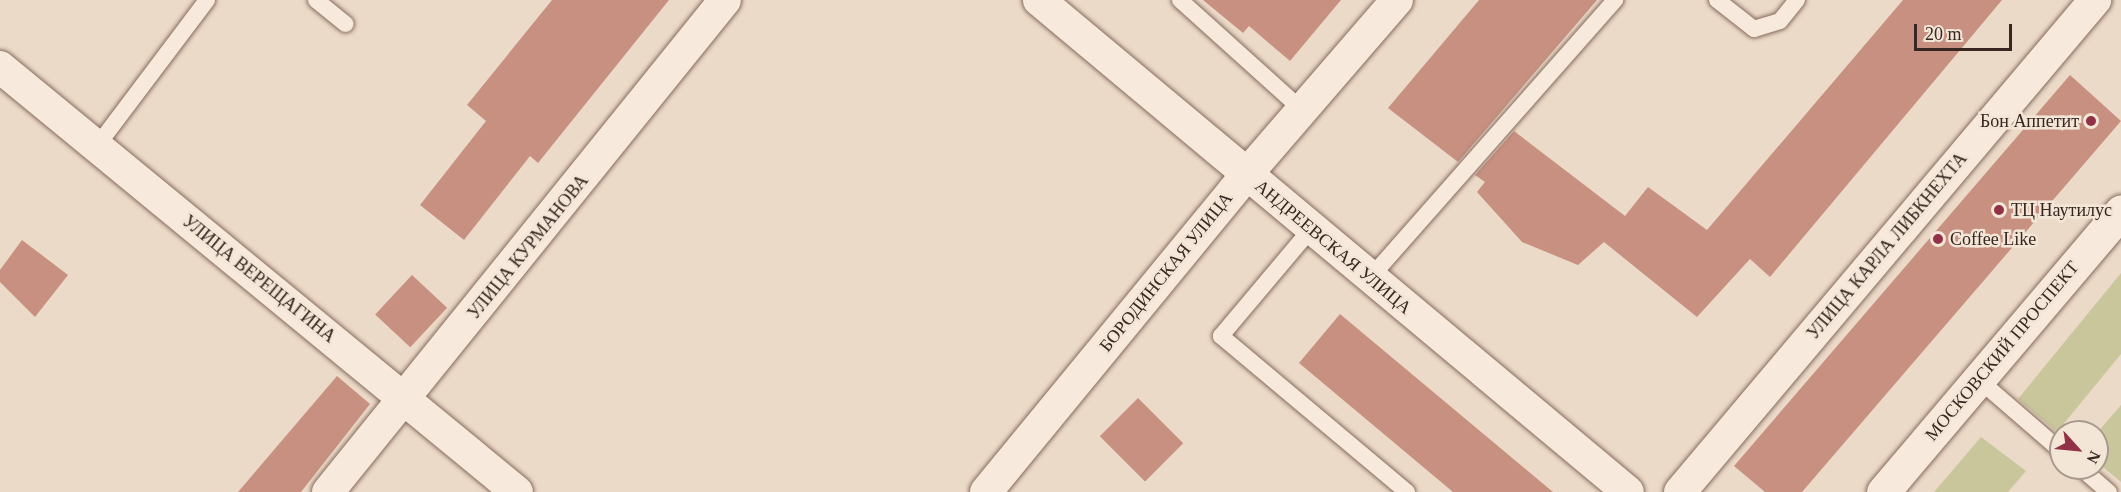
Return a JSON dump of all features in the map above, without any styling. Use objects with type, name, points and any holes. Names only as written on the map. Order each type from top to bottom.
[{"type":"street","name":"УЛИЦА КУРМАНОВА","points":[[328,492],[406,399],[726,0]]},
{"type":"street","name":"АНДРЕЕВСКАЯ УЛИЦА","points":[[1040,0],[1246,175],[1628,492]]},
{"type":"street","name":"БОРОДИНСКАЯ УЛИЦА","points":[[986,492],[1246,175],[1398,0]]},
{"type":"street","name":"УЛИЦА КАРЛА ЛИБКНЕХТА","points":[[1680,492],[2095,0]]},
{"type":"street","name":"УЛИЦА ВЕРЕЩАГИНА","points":[[0,67],[517,492]]},
{"type":"street","name":"МОСКОВСКИЙ ПРОСПЕКТ","points":[[1883,492],[2121,211]]},
{"type":"lane","points":[[97,146],[207,0]]},
{"type":"lane","points":[[316,0],[346,24]]},
{"type":"lane","points":[[1180,0],[1302,110]]},
{"type":"lane","points":[[1370,278],[1615,0]]},
{"type":"lane","points":[[1717,0],[1754,29],[1780,21],[1797,0]]},
{"type":"lane","points":[[1311,229],[1221,336],[1407,492]]},
{"type":"lane","points":[[1978,380],[2049,441]]},
{"type":"lane","points":[[2095,480],[2109,492]]},
{"type":"shaded area","points":[[2121,273],[2121,354],[2067,420],[2049,420],[2049,425],[2018,399]]},
{"type":"shaded area","points":[[2121,405],[2121,482],[2109,472],[2108,420]]},
{"type":"shaded area","points":[[1981,437],[2026,471],[2008,492],[1934,492]]},
{"type":"building","points":[[552,0],[669,0],[538,163],[530,156],[464,240],[420,205],[486,121],[467,105]]},
{"type":"building","points":[[1203,0],[1341,0],[1290,61],[1249,26],[1243,33]]},
{"type":"building","points":[[1479,0],[1597,0],[1458,162],[1388,108]]},
{"type":"building","points":[[1903,0],[2002,0],[1770,277],[1750,259],[1697,317],[1604,242],[1578,265],[1522,242],[1477,192],[1485,182],[1475,175],[1514,131],[1625,216],[1648,187],[1707,230]]},
{"type":"building","name":"ТЦ Наутилус","points":[[2070,75],[2121,121],[1802,492],[1765,492],[1734,466]]},
{"type":"building","points":[[22,240],[68,275],[35,317],[0,282],[0,270]]},
{"type":"building","points":[[412,275],[447,308],[410,347],[375,314]]},
{"type":"building","points":[[1340,314],[1553,492],[1453,492],[1299,363]]},
{"type":"building","points":[[337,376],[370,404],[301,492],[238,492]]},
{"type":"building","points":[[1138,398],[1183,443],[1145,481],[1100,436]]},
{"type":"place","name":"Бон Аппетит","points":[[2091,121]]},
{"type":"place","name":"ТЦ Наутилус","points":[[1999,210]]},
{"type":"place","name":"Coffee Like","points":[[1938,239]]}]
